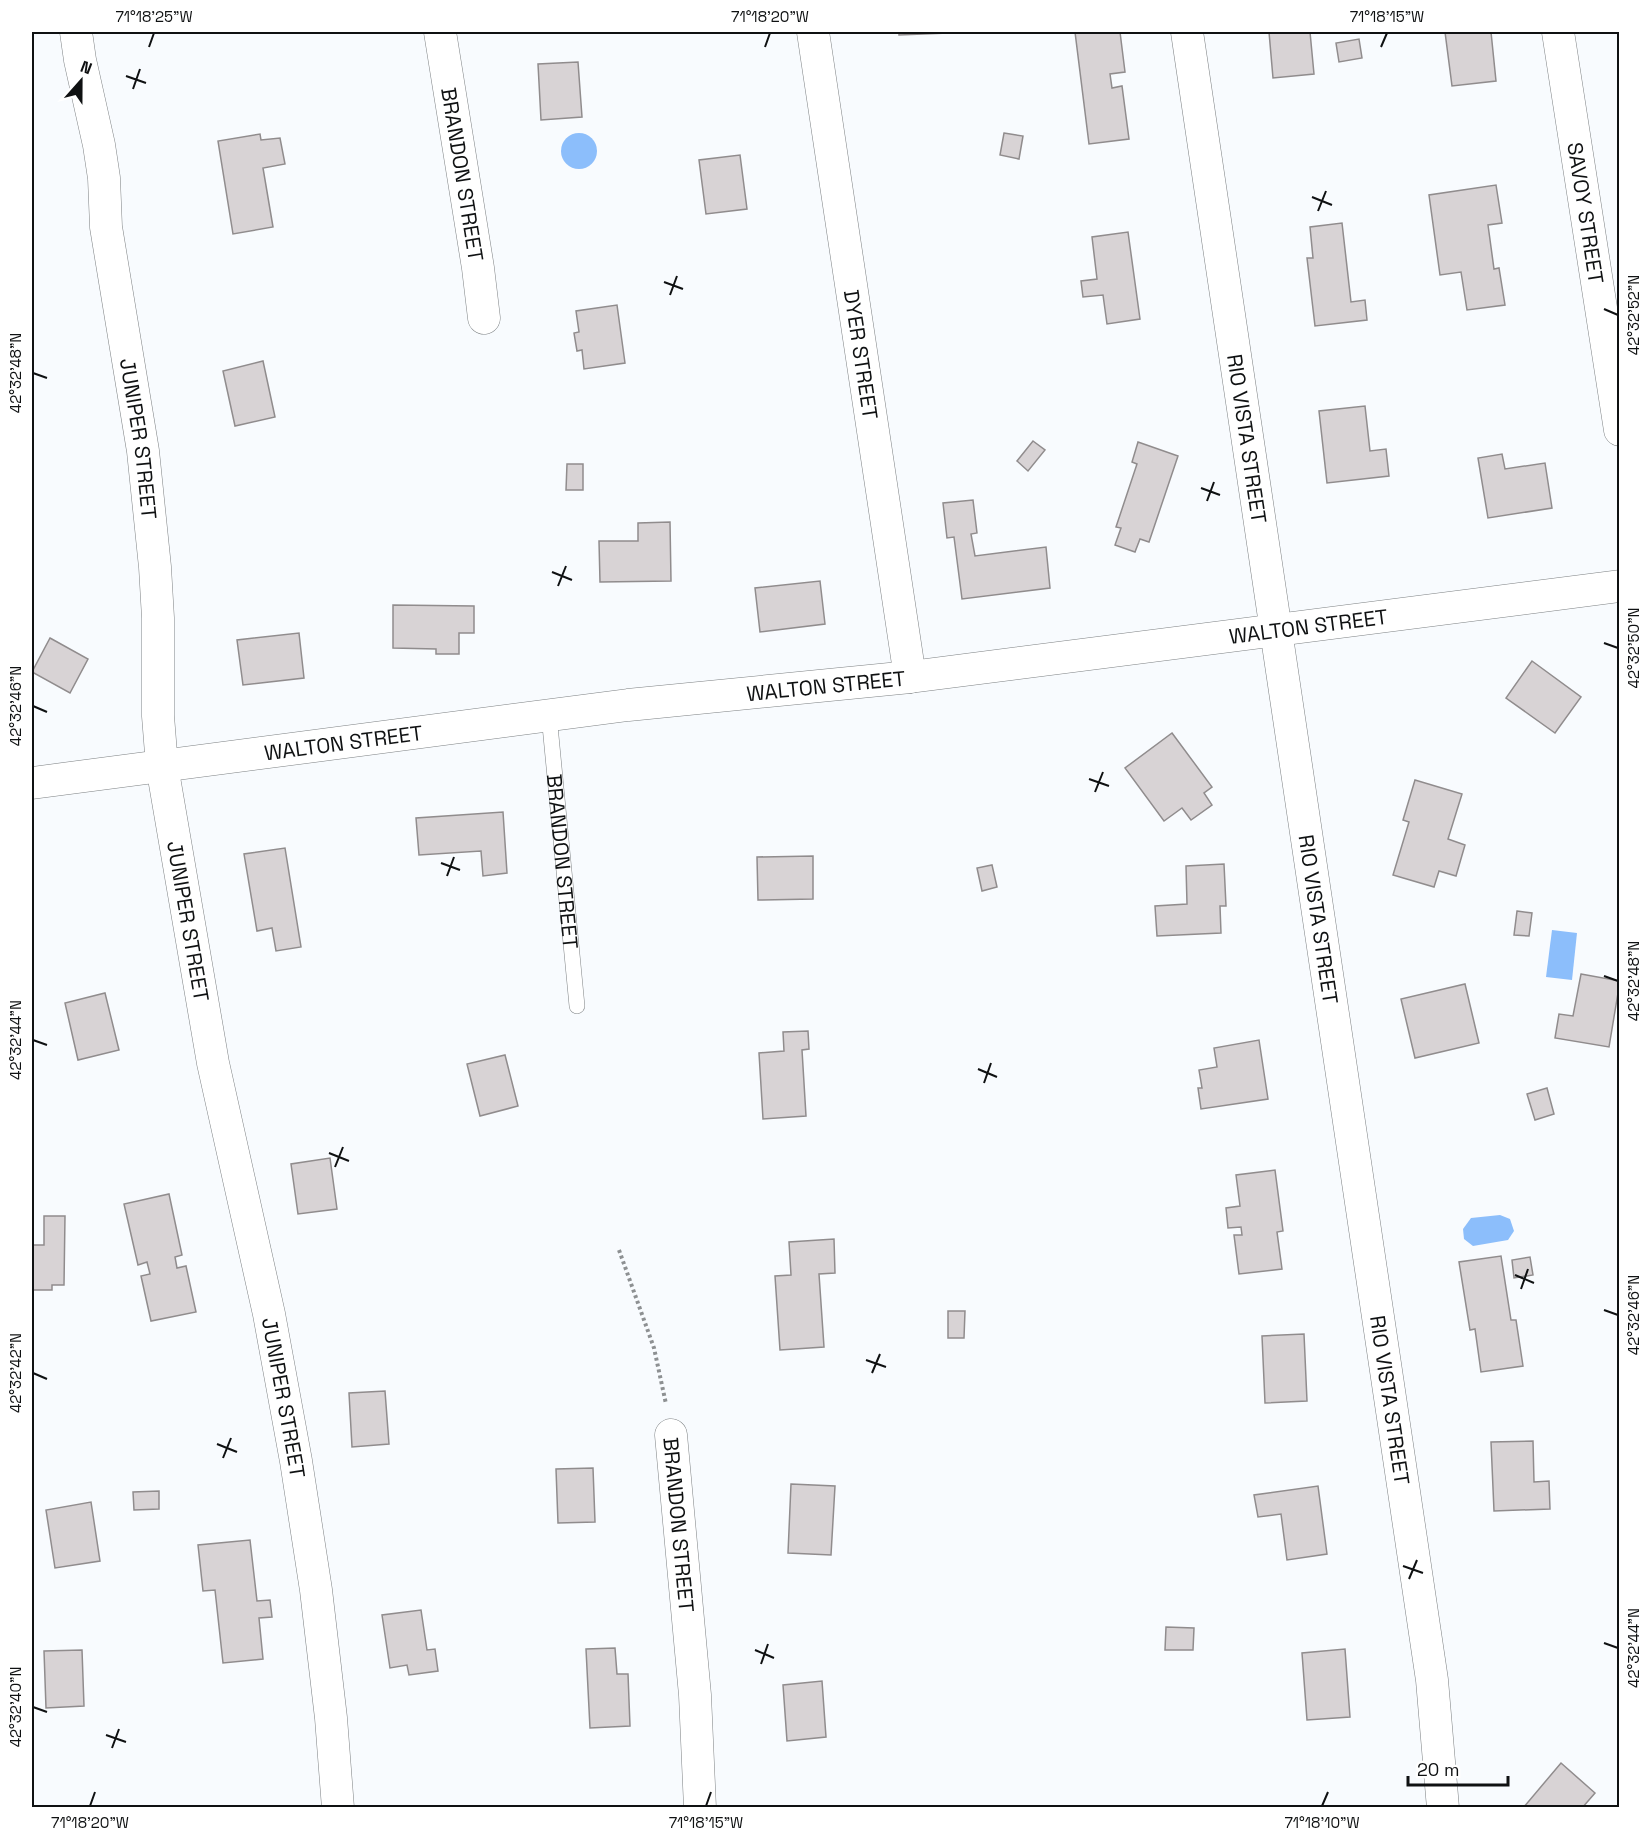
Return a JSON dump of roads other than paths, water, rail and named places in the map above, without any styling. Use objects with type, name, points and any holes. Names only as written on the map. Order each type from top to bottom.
[{"type":"street","name":"JUNIPER STREET","points":[[76,32],[82,71],[99,145],[104,178],[106,227],[143,450],[155,567],[158,618],[158,704],[162,766],[213,1063],[269,1314],[294,1449],[316,1590],[331,1718],[338,1808]]},
{"type":"street","name":"BRANDON STREET","points":[[440,32],[484,318]]},
{"type":"street","name":"DYER STREET","points":[[813,32],[910,677]]},
{"type":"street","name":"RIO VISTA STREET","points":[[1187,32],[1430,1668],[1443,1808]]},
{"type":"street","name":"SAVOY STREET","points":[[1558,32],[1620,430]]},
{"type":"street","name":"WALTON STREET","points":[[32,783],[628,705],[910,677],[1620,586]]},
{"type":"street","name":"BRANDON STREET","points":[[671,1435],[695,1695],[700,1808]]},
{"type":"lane","name":"BRANDON STREET","points":[[549,715],[577,1006]]},
{"type":"water","points":[[579,133],[592,138],[597,151],[592,164],[579,169],[566,164],[561,151],[566,138]]},
{"type":"water","points":[[1552,930],[1577,933],[1572,980],[1546,977]]},
{"type":"water","points":[[1500,1215],[1510,1219],[1514,1231],[1508,1240],[1473,1246],[1464,1239],[1463,1229],[1471,1218]]}]
